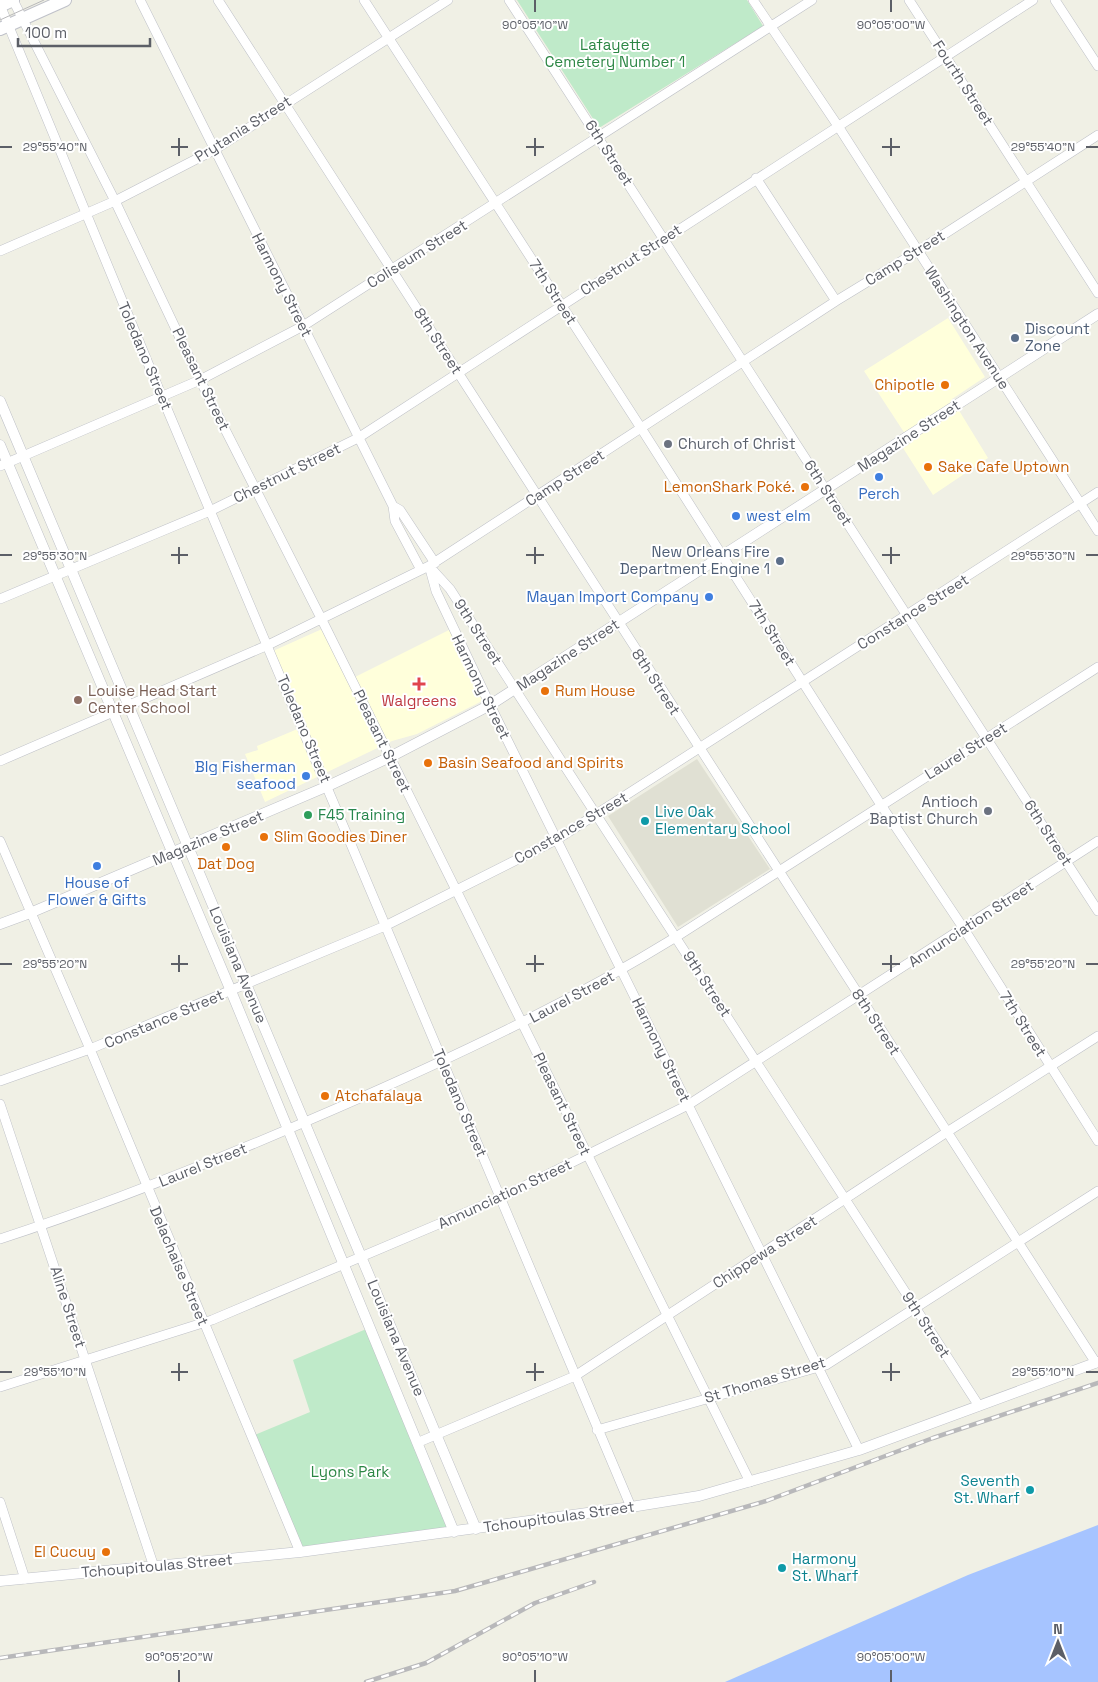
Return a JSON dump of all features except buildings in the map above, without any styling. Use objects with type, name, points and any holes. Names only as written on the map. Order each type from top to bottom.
[{"type":"main road","points":[[0,6],[13,0]]},
{"type":"main road","points":[[4,27],[65,0]]},
{"type":"street","name":"Pleasant Street","points":[[13,0],[115,201],[200,380],[322,620],[750,1482]]},
{"type":"street","name":"Harmony Street","points":[[140,0],[358,438],[393,506],[400,510],[429,566],[436,591],[490,706],[859,1450]]},
{"type":"street","name":"8th Street","points":[[218,0],[458,371],[536,497],[1097,1363]]},
{"type":"street","name":"7th Street","points":[[364,0],[724,556],[881,806],[964,929],[1098,1141]]},
{"type":"street","name":"Prytania Street","points":[[0,251],[115,201],[214,150],[448,0]]},
{"type":"street","name":"6th Street","points":[[509,0],[1098,911]]},
{"type":"street","name":"Washington Avenue","points":[[753,0],[838,126],[1098,531]]},
{"type":"street","name":"Coliseum Street","points":[[4,465],[200,380],[303,326],[812,0]]},
{"type":"street","name":"Fourth Street","points":[[909,0],[1098,293]]},
{"type":"street","name":"Chestnut Street","points":[[0,598],[210,511],[358,438],[664,237],[1032,0]]},
{"type":"street","points":[[1055,0],[1098,66]]},
{"type":"street","name":"Toledano Street","points":[[0,6],[4,27],[86,214],[210,511],[328,786],[574,1376],[631,1507]]},
{"type":"street","name":"Camp Street","points":[[0,761],[268,645],[429,566],[836,301],[918,251],[1098,135]]},
{"type":"street","points":[[756,178],[836,301]]},
{"type":"street","name":"Magazine Street","points":[[0,924],[30,914],[328,786],[490,706],[1098,314]]},
{"type":"street","name":"Louisiana Avenue","points":[[0,401],[476,1529]]},
{"type":"street","name":"Louisiana Avenue","points":[[0,445],[4,465],[55,576],[231,990],[419,1442],[454,1532]]},
{"type":"street","name":"Constance Street","points":[[0,1081],[90,1049],[385,926],[556,840],[1098,492]]},
{"type":"street","points":[[393,506],[395,521],[429,566]]},
{"type":"street","name":"9th Street","points":[[429,566],[450,589],[598,814],[756,1063],[979,1406]]},
{"type":"street","name":"Laurel Street","points":[[0,1239],[42,1226],[146,1188],[289,1130],[443,1062],[522,1023],[621,970],[676,937],[1098,667]]},
{"type":"street","name":"Delachaise Street","points":[[0,841],[90,1049],[146,1188],[300,1552]]},
{"type":"street","name":"Annunciation Street","points":[[0,1387],[203,1322],[362,1258],[500,1198],[588,1155],[688,1105],[756,1063],[1098,841]]},
{"type":"street","points":[[201,921],[217,914]]},
{"type":"street","name":"Chippewa Street","points":[[419,1442],[574,1376],[947,1132],[1098,1036]]},
{"type":"street","name":"Aline Street","points":[[0,1104],[154,1567]]},
{"type":"street","name":"St Thomas Street","points":[[598,1430],[818,1368],[1098,1191]]},
{"type":"street","name":"Tchoupitoulas Street","points":[[0,1581],[300,1552],[476,1529],[699,1496],[859,1450],[1097,1363]]},
{"type":"street","points":[[0,1502],[25,1579]]},
{"type":"shaded area","points":[[948,318],[985,377],[952,399],[988,458],[933,495],[903,448],[911,443],[864,371]]},
{"type":"shaded area","points":[[322,629],[347,681],[451,629],[484,700],[417,734],[392,741],[265,802],[245,754],[258,750],[257,746],[307,725],[273,651]]},
{"type":"shaded area","points":[[697,759],[770,869],[678,927],[608,816]]},
{"type":"green space","name":"Lafayette Cemetery Number 1","points":[[517,0],[747,0],[763,26],[599,128]]},
{"type":"green space","name":"Lyons Park","points":[[371,1327],[454,1532],[300,1552],[252,1436],[310,1412],[293,1360]]},
{"type":"water","points":[[1098,1525],[1098,1682],[725,1682],[968,1575]]},
{"type":"tram line","points":[[0,20],[44,0]]},
{"type":"railway","points":[[0,1658],[455,1591],[766,1501],[933,1438],[1098,1383]]},
{"type":"railway","points":[[366,1682],[426,1663],[535,1603],[594,1582]]},
{"type":"place","name":"Discount Zone","points":[[1015,338]]},
{"type":"place","name":"Chipotle","points":[[945,385]]},
{"type":"place","name":"Church of Christ","points":[[668,444]]},
{"type":"place","name":"Sake Cafe Uptown","points":[[928,467]]},
{"type":"place","name":"Perch","points":[[879,477]]},
{"type":"place","name":"LemonShark Poké.","points":[[805,487]]},
{"type":"place","name":"west elm","points":[[736,516]]},
{"type":"place","name":"New Orleans Fire Department Engine 1","points":[[780,561]]},
{"type":"place","name":"Mayan Import Company","points":[[709,597]]},
{"type":"place","name":"Walgreens","points":[[419,684]]},
{"type":"place","name":"Rum House","points":[[545,691]]},
{"type":"place","name":"Louise Head Start Center School","points":[[78,700]]},
{"type":"place","name":"Basin Seafood and Spirits","points":[[428,763]]},
{"type":"place","name":"BIg Fisherman seafood","points":[[306,776]]},
{"type":"place","name":"Antioch Baptist Church","points":[[988,811]]},
{"type":"place","name":"F45 Training","points":[[308,815]]},
{"type":"place","name":"Live Oak Elementary School","points":[[645,821]]},
{"type":"place","name":"Slim Goodies Diner","points":[[264,837]]},
{"type":"place","name":"Dat Dog","points":[[226,847]]},
{"type":"place","name":"House of Flower & Gifts","points":[[97,866]]},
{"type":"place","name":"Atchafalaya","points":[[325,1096]]},
{"type":"place","name":"Seventh St. Wharf","points":[[1030,1490]]},
{"type":"place","name":"El Cucuy","points":[[106,1552]]},
{"type":"place","name":"Harmony St. Wharf","points":[[782,1568]]}]
